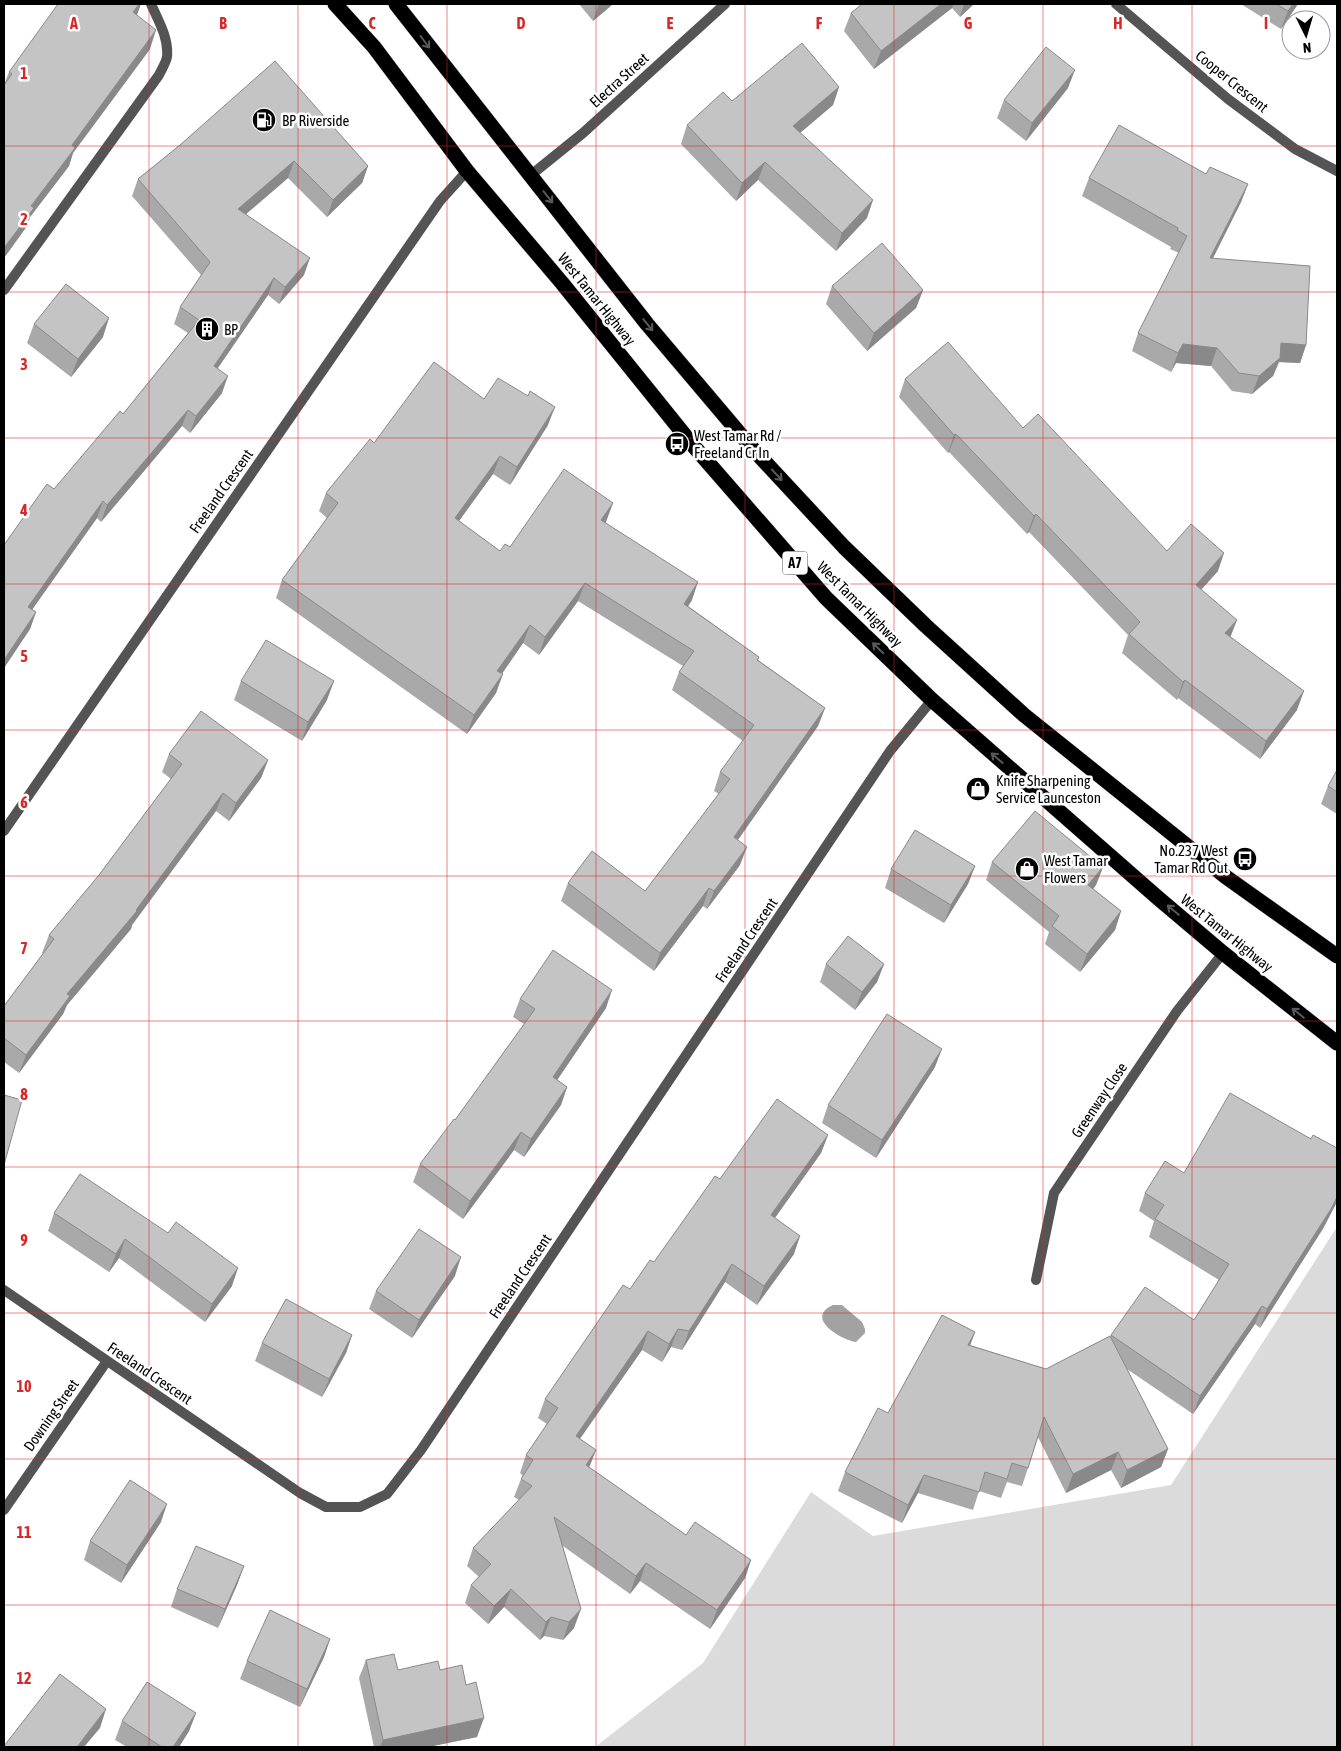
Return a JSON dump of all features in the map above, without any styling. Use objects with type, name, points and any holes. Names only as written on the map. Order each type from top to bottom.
[{"type":"highway","name":"West Tamar Highway","points":[[335,4],[374,47],[467,171],[562,283],[691,443],[826,598],[932,700],[1223,953],[1337,1043]]},
{"type":"highway","name":"West Tamar Highway","points":[[396,4],[647,324],[752,448],[844,547],[919,620],[1024,715],[1120,794],[1226,877],[1337,956]]},
{"type":"street","points":[[4,290],[159,75],[167,59],[167,44],[151,4]]},
{"type":"street","name":"Electra Street","points":[[531,175],[583,133],[726,4]]},
{"type":"street","name":"Cooper Crescent","points":[[1116,4],[1228,99],[1295,150],[1337,171]]},
{"type":"street","name":"Freeland Crescent","points":[[4,831],[440,200],[467,171]]},
{"type":"street","name":"Freeland Crescent","points":[[4,1290],[300,1493],[326,1507],[360,1508],[387,1494],[421,1450],[890,751],[932,700]]},
{"type":"street","name":"Greenway Close","points":[[1036,1280],[1054,1193],[1177,1011],[1223,953]]},
{"type":"street","name":"Downing Street","points":[[4,1510],[107,1361]]},
{"type":"shaded area","points":[[1337,1227],[1337,1747],[595,1747],[703,1663],[811,1492],[873,1536],[1171,1485]]},
{"type":"shaded area","points":[[833,1305],[842,1305],[862,1322],[865,1333],[856,1342],[834,1333],[824,1322],[822,1316],[825,1310]]},
{"type":"building","points":[[58,4],[139,4],[133,12],[156,30],[72,145],[75,148],[31,206],[34,208],[4,248],[4,85],[12,74],[9,72]]},
{"type":"building","points":[[862,4],[941,4],[881,51],[851,13]]},
{"type":"building","points":[[1276,4],[1293,4],[1289,10]]},
{"type":"building","points":[[802,43],[839,87],[793,126],[873,200],[842,233],[765,162],[742,183],[687,125],[723,92],[732,101]]},
{"type":"building","points":[[1046,47],[1075,70],[1032,123],[1004,100]]},
{"type":"building","points":[[275,61],[368,166],[333,200],[294,161],[238,209],[310,258],[285,287],[274,278],[214,366],[228,376],[196,416],[188,410],[107,505],[103,501],[28,607],[36,612],[4,660],[4,545],[47,484],[54,489],[120,411],[123,414],[199,320],[180,307],[210,262],[138,179],[180,145]]},
{"type":"building","points":[[1119,125],[1206,174],[1210,167],[1248,184],[1210,258],[1310,266],[1306,345],[1281,343],[1280,358],[1259,376],[1239,373],[1217,348],[1183,344],[1178,353],[1138,333],[1187,236],[1177,230],[1178,228],[1089,178]]},
{"type":"building","points":[[882,243],[923,290],[874,333],[832,286]]},
{"type":"building","points":[[66,284],[109,318],[78,359],[34,324]]},
{"type":"building","points":[[948,342],[1023,428],[1038,414],[1167,551],[1191,524],[1224,553],[1196,585],[1237,620],[1225,633],[1304,691],[1266,741],[1185,680],[1183,682],[1129,634],[1140,622],[1036,514],[1034,516],[956,434],[954,435],[905,379]]},
{"type":"building","points":[[434,362],[484,399],[498,378],[528,396],[530,391],[555,407],[517,467],[500,456],[455,518],[500,551],[505,544],[510,547],[564,469],[613,503],[601,520],[698,582],[684,604],[759,657],[757,660],[825,708],[734,837],[747,847],[714,891],[709,888],[660,953],[568,883],[592,851],[645,891],[730,779],[720,772],[754,725],[679,672],[694,651],[585,583],[545,637],[530,625],[497,671],[503,674],[474,715],[282,580],[338,503],[326,493],[370,439],[374,443]]},
{"type":"building","points":[[266,640],[334,681],[308,722],[241,681]]},
{"type":"building","points":[[201,711],[268,760],[236,803],[223,793],[137,911],[67,994],[70,996],[26,1055],[4,1038],[4,1006],[54,939],[49,935],[99,875],[182,764],[169,754]]},
{"type":"building","points":[[1337,770],[1337,792],[1328,786]]},
{"type":"building","points":[[1035,811],[1103,867],[1088,885],[1121,911],[1087,954],[1052,926],[1059,916],[992,862]]},
{"type":"building","points":[[915,830],[975,866],[951,905],[891,869]]},
{"type":"building","points":[[848,936],[884,964],[862,992],[826,964]]},
{"type":"building","points":[[553,950],[612,990],[553,1077],[567,1087],[531,1139],[521,1132],[470,1201],[420,1164],[455,1120],[535,1009],[520,999]]},
{"type":"building","points":[[887,1014],[942,1049],[882,1140],[828,1105]]},
{"type":"building","points":[[1230,1093],[1311,1139],[1313,1135],[1337,1148],[1337,1197],[1267,1309],[1262,1306],[1200,1396],[1111,1335],[1145,1287],[1194,1320],[1229,1264],[1155,1219],[1164,1205],[1145,1193],[1165,1161],[1184,1173]]},
{"type":"building","points":[[4,1095],[22,1100],[4,1165]]},
{"type":"building","points":[[777,1099],[828,1135],[771,1215],[800,1236],[764,1286],[732,1264],[689,1331],[678,1329],[669,1344],[648,1331],[576,1436],[596,1450],[586,1465],[686,1535],[695,1522],[751,1560],[717,1610],[646,1563],[636,1576],[554,1517],[581,1609],[569,1622],[551,1617],[546,1622],[511,1589],[494,1606],[471,1585],[491,1564],[473,1548],[532,1486],[521,1479],[533,1460],[526,1455],[558,1408],[545,1399],[623,1285],[630,1289],[650,1260],[654,1262],[715,1176],[720,1179]]},
{"type":"building","points":[[80,1174],[168,1233],[176,1222],[238,1268],[212,1304],[125,1239],[116,1254],[54,1213]]},
{"type":"building","points":[[419,1229],[461,1257],[419,1320],[376,1291]]},
{"type":"building","points":[[286,1299],[352,1335],[329,1379],[262,1343]]},
{"type":"building","points":[[942,1315],[975,1332],[968,1345],[1046,1369],[1110,1336],[1168,1449],[1127,1470],[1118,1452],[1073,1474],[1044,1417],[1028,1468],[1012,1463],[1007,1479],[985,1472],[979,1492],[924,1475],[908,1505],[845,1472],[878,1408],[888,1413]]},
{"type":"building","points":[[130,1480],[167,1504],[127,1565],[90,1541]]},
{"type":"building","points":[[196,1546],[244,1566],[225,1609],[177,1589]]},
{"type":"building","points":[[270,1610],[330,1639],[307,1689],[247,1661]]},
{"type":"building","points":[[394,1654],[398,1670],[438,1661],[440,1670],[462,1665],[466,1685],[476,1682],[484,1718],[383,1740],[366,1660]]},
{"type":"building","points":[[60,1674],[106,1709],[77,1747],[4,1747],[4,1746]]},
{"type":"building","points":[[147,1682],[196,1713],[173,1747],[162,1747],[122,1721]]},
{"type":"place","name":"BP Riverside","points":[[264,120]]},
{"type":"place","name":"BP","points":[[207,329]]},
{"type":"place","name":"West Tamar Rd / Freeland Cr In","points":[[677,444]]},
{"type":"place","name":"Knife Sharpening Service Launceston","points":[[978,789]]},
{"type":"place","name":"No.237 West Tamar Rd Out","points":[[1245,859]]},
{"type":"place","name":"West Tamar Flowers","points":[[1027,869]]}]
